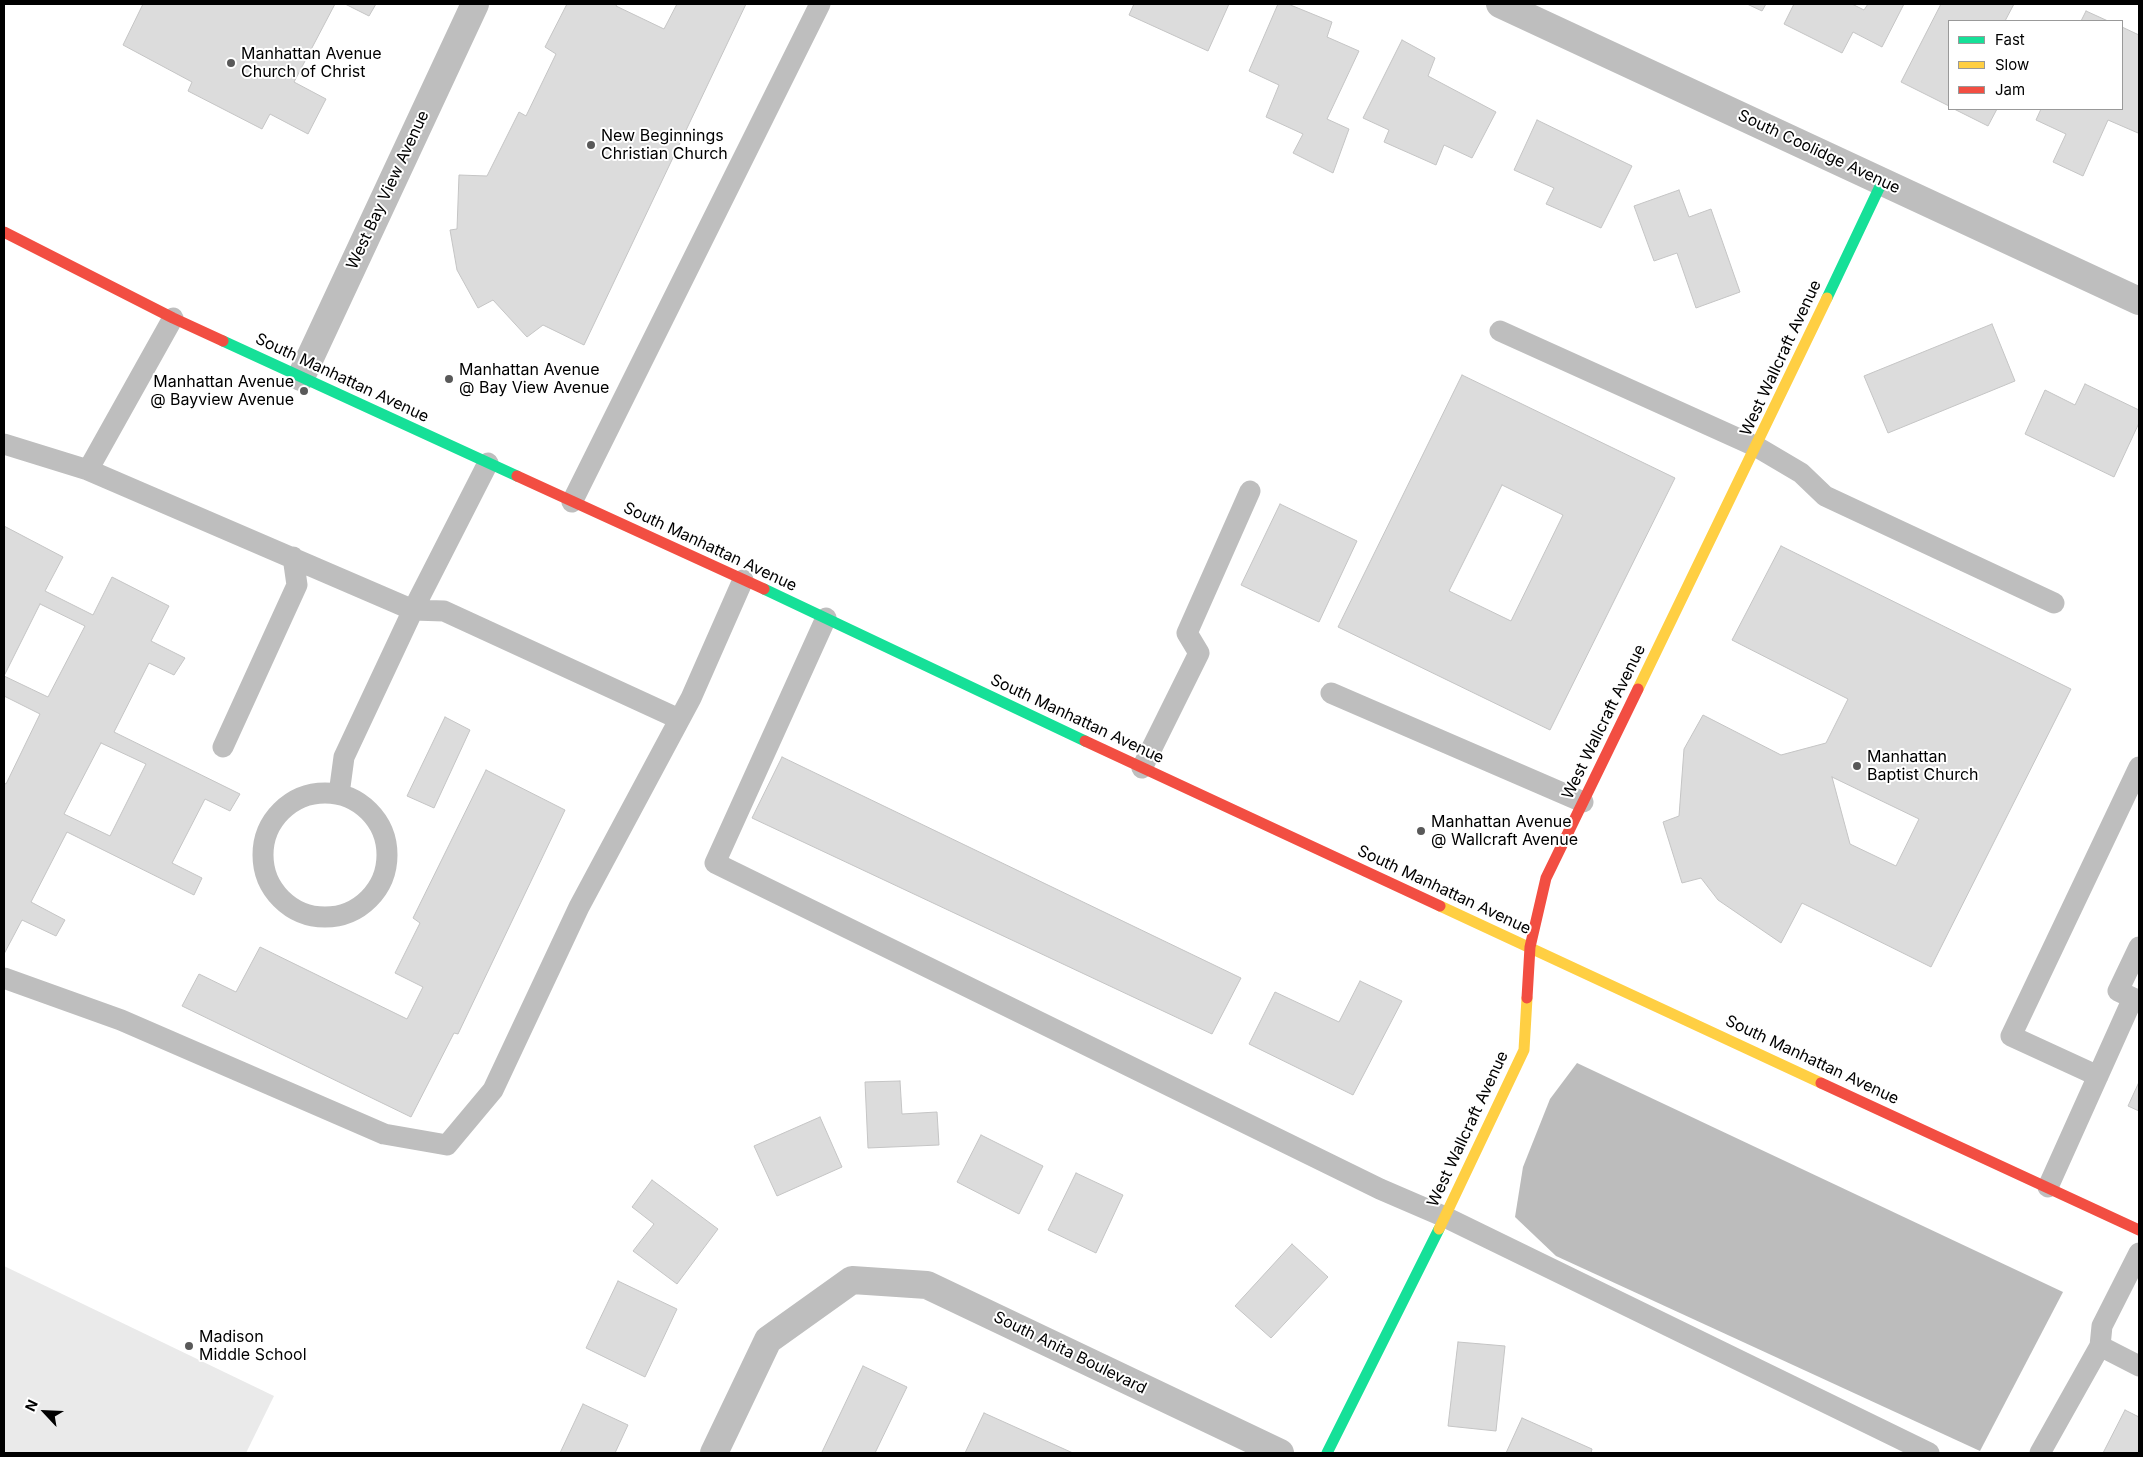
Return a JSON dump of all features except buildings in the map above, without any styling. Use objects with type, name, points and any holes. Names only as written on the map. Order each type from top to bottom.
[{"type":"main road","name":"West Wallcraft Avenue","points":[[1327,1453],[1524,1050],[1530,948],[1546,878],[1757,447],[1882,182]]},
{"type":"main road","name":"South Manhattan Avenue","points":[[4,232],[173,318],[826,618],[1142,768],[2139,1230]]},
{"type":"street","name":"West Bay View Avenue","points":[[301,377],[475,4]]},
{"type":"street","name":"South Coolidge Avenue","points":[[1500,4],[2139,301]]},
{"type":"street","name":"South Anita Boulevard","points":[[714,1453],[768,1340],[852,1280],[927,1285],[1280,1453]]},
{"type":"lane","points":[[572,502],[820,4]]},
{"type":"lane","points":[[88,470],[173,318]]},
{"type":"lane","points":[[1500,331],[1757,447],[1801,473],[1825,496],[2054,602]]},
{"type":"lane","points":[[4,444],[88,470],[413,610],[444,611],[679,719]]},
{"type":"lane","points":[[339,794],[344,757],[413,610],[488,463]]},
{"type":"lane","points":[[1142,768],[1199,654],[1186,633],[1250,491]]},
{"type":"lane","points":[[222,747],[297,585],[293,557]]},
{"type":"lane","points":[[4,978],[122,1020],[384,1134],[447,1145],[493,1090],[580,907],[679,719],[743,580]]},
{"type":"lane","points":[[826,618],[714,863],[1380,1189],[1444,1217],[1929,1453]]},
{"type":"lane","points":[[1331,693],[1583,802]]},
{"type":"lane","points":[[2098,1076],[2011,1036],[2139,767]]},
{"type":"lane","points":[[318,793],[339,794],[360,802],[375,818],[384,837],[387,858],[382,879],[370,898],[353,911],[332,917],[314,917],[296,911],[281,900],[270,884],[263,867],[263,848],[267,830],[271,824],[280,812],[297,799],[318,793]]},
{"type":"lane","points":[[2048,1188],[2098,1076],[2136,1000],[2118,991],[2139,947]]},
{"type":"lane","points":[[2040,1453],[2100,1346],[2102,1326],[2139,1253]]},
{"type":"lane","points":[[2100,1346],[2139,1366]]},
{"type":"shaded area","points":[[1577,1063],[2063,1292],[1980,1451],[1556,1256],[1515,1217],[1523,1167],[1550,1099]]},
{"type":"shaded area","points":[[4,1266],[274,1396],[246,1453],[4,1453]]},
{"type":"traffic: fast","points":[[1827,298],[1882,182]]},
{"type":"traffic: fast","points":[[223,341],[517,476]]},
{"type":"traffic: fast","points":[[764,589],[1085,741]]},
{"type":"traffic: fast","points":[[1327,1453],[1439,1229]]},
{"type":"traffic: slow","points":[[1638,689],[1827,298]]},
{"type":"traffic: slow","points":[[1440,906],[1821,1083]]},
{"type":"traffic: slow","points":[[1439,1229],[1524,1050],[1527,998]]},
{"type":"traffic: jam","points":[[4,232],[173,318],[223,341]]},
{"type":"traffic: jam","points":[[517,476],[764,589]]},
{"type":"traffic: jam","points":[[1527,998],[1530,947],[1546,878],[1638,689]]},
{"type":"traffic: jam","points":[[1085,741],[1440,906]]},
{"type":"traffic: jam","points":[[1821,1083],[2139,1230]]},
{"type":"place","name":"Manhattan Avenue Church of Christ","points":[[231,63]]},
{"type":"place","name":"New Beginnings Christian Church","points":[[591,145]]},
{"type":"place","name":"Manhattan Avenue @ Bay View Avenue","points":[[449,379]]},
{"type":"place","name":"Manhattan Avenue @ Bayview Avenue","points":[[304,391]]},
{"type":"place","name":"Manhattan Baptist Church","points":[[1857,766]]},
{"type":"place","name":"Manhattan Avenue @ Wallcraft Avenue","points":[[1421,831]]},
{"type":"place","name":"Madison Middle School","points":[[189,1346]]}]
